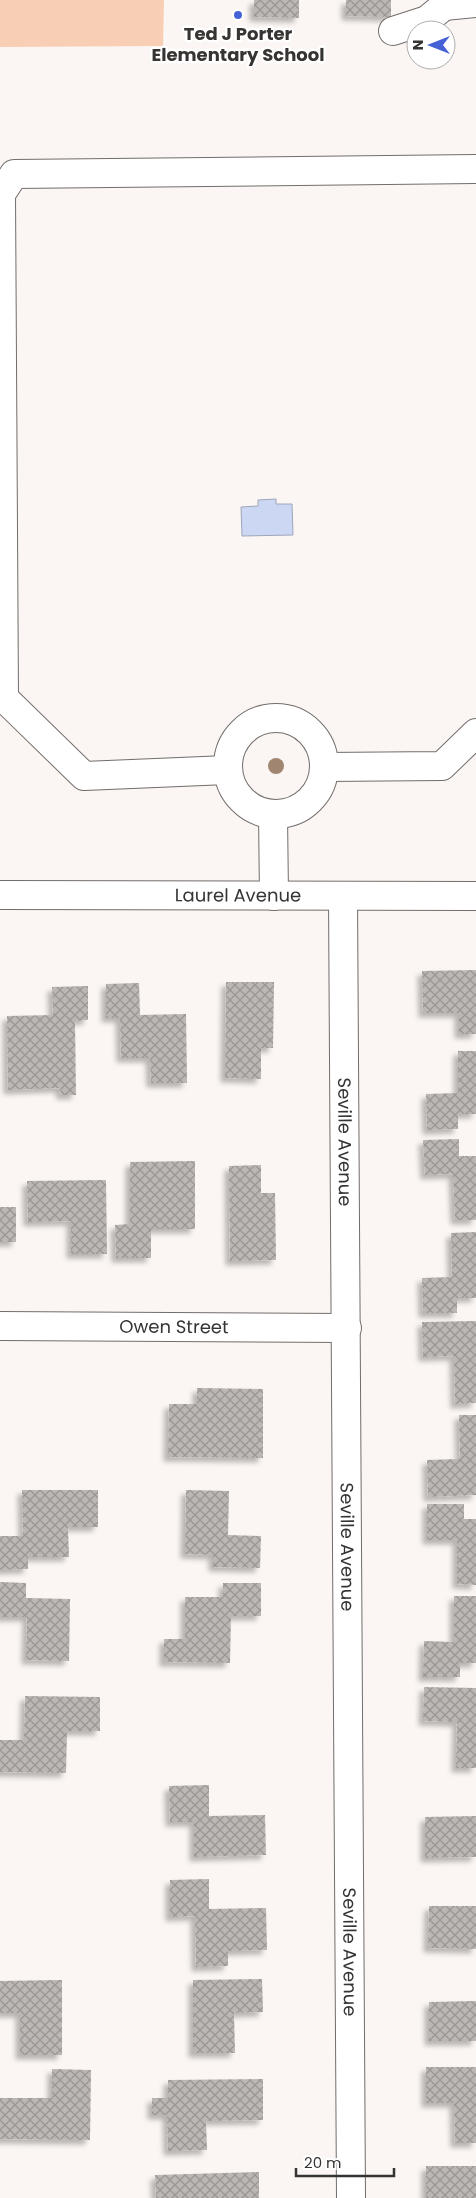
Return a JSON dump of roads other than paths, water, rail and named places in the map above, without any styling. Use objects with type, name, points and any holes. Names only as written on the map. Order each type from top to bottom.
[{"type":"street","points":[[394,32],[427,20],[444,3],[476,2]]},
{"type":"street","points":[[227,770],[84,776],[4,698],[1,194],[14,174],[476,169]]},
{"type":"street","points":[[275,717],[290,719],[304,726],[316,738],[322,752],[324,767],[322,783],[314,796],[302,806],[288,813],[273,814],[260,811],[248,805],[238,796],[227,770],[229,754],[235,740],[246,728],[259,720],[275,717]]},
{"type":"street","points":[[324,767],[442,766],[476,733]]},
{"type":"street","points":[[273,814],[274,896]]},
{"type":"street","name":"Laurel Avenue","points":[[0,895],[476,896]]},
{"type":"street","name":"Seville Avenue","points":[[343,896],[351,2198]]},
{"type":"street","name":"Owen Street","points":[[0,1326],[347,1328]]},
{"type":"water","points":[[276,499],[276,504],[292,504],[293,535],[242,536],[241,507],[258,506],[258,500]]},
{"type":"place","name":"Ted J Porter Elementary School","points":[[238,15]]}]
